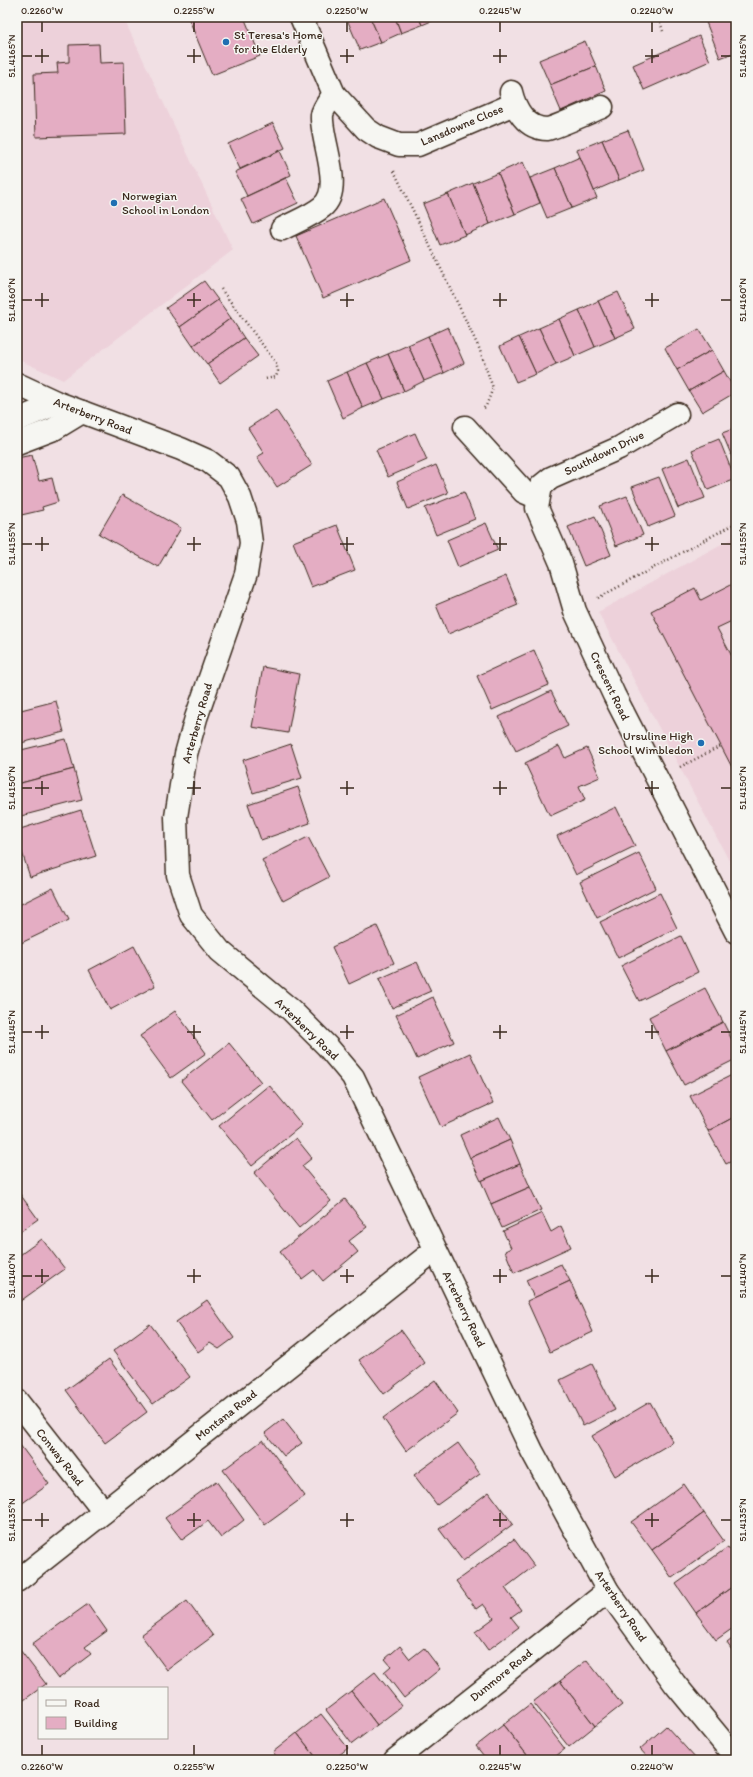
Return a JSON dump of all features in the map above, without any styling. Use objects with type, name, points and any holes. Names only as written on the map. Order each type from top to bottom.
[{"type":"street","name":"Lansdowne Close","points":[[301,17],[334,94],[366,129],[378,137],[400,145],[418,145],[512,98],[523,118],[533,125],[548,129],[602,107]]},
{"type":"street","points":[[282,229],[323,206],[330,196],[331,172],[322,127],[323,113],[334,94]]},
{"type":"street","name":"Arterberry Road","points":[[17,384],[58,403],[181,449],[208,461],[229,477],[240,497],[248,520],[251,543],[246,574],[196,718],[186,754],[176,817],[178,875],[191,915],[220,951],[296,1016],[327,1046],[353,1077],[532,1451],[608,1591],[675,1684],[736,1758]]},
{"type":"street","points":[[17,420],[58,403]]},
{"type":"street","points":[[17,443],[54,429],[82,412]]},
{"type":"street","name":"Southdown Drive","points":[[538,498],[541,486],[550,478],[620,448],[677,414]]},
{"type":"street","points":[[465,427],[524,492],[538,498]]},
{"type":"street","name":"Crescent Road","points":[[538,498],[537,508],[561,563],[575,611],[614,695],[736,932]]},
{"type":"street","name":"Montana Road","points":[[17,1581],[435,1250]]},
{"type":"street","name":"Conway Road","points":[[17,1401],[104,1512]]},
{"type":"street","name":"Dunmore Road","points":[[395,1760],[608,1591]]},
{"type":"path","points":[[663,31],[660,19],[664,17]]},
{"type":"path","points":[[378,137],[479,348],[492,388],[486,406],[465,427]]},
{"type":"path","points":[[221,289],[276,363],[278,371],[276,377],[265,379]]},
{"type":"path","points":[[575,611],[736,523]]},
{"type":"path","points":[[657,779],[721,746]]},
{"type":"shaded area","name":"Norwegian School in London","points":[[29,17],[123,17],[233,250],[63,380],[17,359],[17,28]]},
{"type":"shaded area","name":"Ursuline High School Wimbledon","points":[[736,536],[736,874],[598,612]]},
{"type":"building","name":"St Teresa's Home for the Elderly","points":[[188,17],[244,17],[260,56],[212,75]]},
{"type":"building","points":[[346,17],[370,17],[381,42],[360,50]]},
{"type":"building","points":[[370,17],[395,17],[401,33],[381,42]]},
{"type":"building","points":[[395,17],[419,17],[422,25],[401,33]]},
{"type":"building","points":[[419,17],[441,17],[422,25]]},
{"type":"building","points":[[704,17],[736,17],[736,52],[720,58]]},
{"type":"building","points":[[699,36],[710,61],[644,90],[633,65]]},
{"type":"building","points":[[585,41],[596,66],[550,85],[539,60]]},
{"type":"building","points":[[99,44],[100,63],[124,62],[126,134],[36,137],[34,74],[58,73],[57,63],[69,62],[69,45]]},
{"type":"building","points":[[596,66],[606,91],[561,111],[550,85]]},
{"type":"building","points":[[273,123],[285,148],[240,169],[228,144]]},
{"type":"building","points":[[628,130],[644,170],[619,180],[602,140]]},
{"type":"building","points":[[602,140],[619,180],[594,191],[577,150]]},
{"type":"building","points":[[280,151],[291,175],[247,196],[235,172]]},
{"type":"building","points":[[580,157],[597,198],[572,208],[555,168]]},
{"type":"building","points":[[523,162],[540,203],[515,214],[498,173]]},
{"type":"building","points":[[555,168],[572,208],[547,218],[530,178]]},
{"type":"building","points":[[498,173],[515,214],[490,224],[473,183]]},
{"type":"building","points":[[286,178],[298,203],[253,224],[241,199]]},
{"type":"building","points":[[473,183],[490,224],[465,235],[448,194]]},
{"type":"building","points":[[448,194],[465,235],[440,245],[423,204]]},
{"type":"building","points":[[384,198],[411,260],[323,298],[296,236]]},
{"type":"building","points":[[204,281],[218,300],[180,327],[166,308]]},
{"type":"building","points":[[618,292],[635,329],[615,338],[598,301]]},
{"type":"building","points":[[218,300],[231,318],[193,346],[180,327]]},
{"type":"building","points":[[598,301],[615,338],[595,347],[579,310]]},
{"type":"building","points":[[579,310],[595,347],[575,356],[559,319]]},
{"type":"building","points":[[231,318],[244,338],[207,364],[193,346]]},
{"type":"building","points":[[559,319],[575,356],[556,364],[539,328]]},
{"type":"building","points":[[448,327],[464,363],[444,373],[428,336]]},
{"type":"building","points":[[539,328],[556,364],[536,374],[519,337]]},
{"type":"building","points":[[699,329],[712,350],[677,370],[665,348]]},
{"type":"building","points":[[428,336],[444,373],[424,381],[408,345]]},
{"type":"building","points":[[519,337],[536,374],[516,382],[500,346]]},
{"type":"building","points":[[244,338],[258,356],[220,383],[207,364]]},
{"type":"building","points":[[408,345],[424,381],[404,391],[388,354]]},
{"type":"building","points":[[712,350],[724,371],[689,391],[677,370]]},
{"type":"building","points":[[388,354],[404,391],[384,399],[367,363]]},
{"type":"building","points":[[367,363],[384,399],[363,408],[347,372]]},
{"type":"building","points":[[724,371],[736,392],[702,412],[689,391]]},
{"type":"building","points":[[347,372],[363,408],[343,418],[327,381]]},
{"type":"building","points":[[276,410],[312,465],[277,487],[257,457],[264,453],[248,428]]},
{"type":"building","points":[[736,428],[736,466],[722,433]]},
{"type":"building","points":[[415,433],[427,460],[388,477],[376,450]]},
{"type":"building","points":[[719,439],[735,479],[708,490],[692,450]]},
{"type":"building","points":[[32,455],[39,481],[52,478],[58,502],[42,507],[43,510],[17,516],[17,458]]},
{"type":"building","points":[[689,458],[705,498],[678,508],[662,469]]},
{"type":"building","points":[[436,465],[448,493],[408,509],[397,482]]},
{"type":"building","points":[[659,477],[675,516],[648,527],[632,487]]},
{"type":"building","points":[[464,492],[475,519],[436,535],[425,508]]},
{"type":"building","points":[[122,495],[181,528],[158,567],[99,534]]},
{"type":"building","points":[[627,496],[643,535],[616,546],[600,506]]},
{"type":"building","points":[[595,516],[611,555],[584,566],[568,527]]},
{"type":"building","points":[[486,523],[498,550],[458,567],[447,540]]},
{"type":"building","points":[[337,525],[355,570],[311,587],[293,542]]},
{"type":"building","points":[[506,576],[518,605],[448,634],[436,605]]},
{"type":"building","points":[[736,582],[736,623],[734,620],[717,628],[736,664],[736,775],[651,611],[695,588],[701,600]]},
{"type":"building","points":[[534,650],[549,685],[492,710],[477,676]]},
{"type":"building","points":[[263,667],[299,674],[288,733],[252,727]]},
{"type":"building","points":[[551,691],[568,726],[516,751],[499,717]]},
{"type":"building","points":[[56,701],[64,732],[17,744],[17,711]]},
{"type":"building","points":[[66,739],[74,769],[17,784],[17,751]]},
{"type":"building","points":[[291,744],[302,778],[253,793],[243,760]]},
{"type":"building","points":[[559,746],[565,758],[587,748],[600,777],[579,786],[585,800],[550,816],[525,763]]},
{"type":"building","points":[[74,769],[82,800],[17,817],[17,784]]},
{"type":"building","points":[[298,787],[310,823],[261,840],[248,804]]},
{"type":"building","points":[[616,807],[635,846],[576,875],[557,836]]},
{"type":"building","points":[[81,810],[96,856],[30,877],[17,837],[17,830]]},
{"type":"building","points":[[308,837],[329,877],[283,901],[262,860]]},
{"type":"building","points":[[639,853],[656,888],[597,918],[580,882]]},
{"type":"building","points":[[53,888],[69,920],[17,945],[17,906]]},
{"type":"building","points":[[660,893],[677,928],[618,958],[600,922]]},
{"type":"building","points":[[377,926],[394,963],[349,984],[332,947]]},
{"type":"building","points":[[681,936],[698,972],[639,1001],[621,966]]},
{"type":"building","points":[[134,946],[155,986],[110,1010],[89,970]]},
{"type":"building","points":[[417,962],[431,991],[392,1008],[379,979]]},
{"type":"building","points":[[705,988],[723,1022],[666,1051],[649,1017]]},
{"type":"building","points":[[433,997],[454,1042],[417,1059],[396,1015]]},
{"type":"building","points":[[175,1011],[206,1053],[171,1078],[140,1036]]},
{"type":"building","points":[[723,1022],[736,1048],[736,1059],[684,1085],[666,1051]]},
{"type":"building","points":[[229,1043],[261,1082],[212,1120],[181,1081]]},
{"type":"building","points":[[470,1053],[493,1103],[441,1127],[418,1077]]},
{"type":"building","points":[[736,1073],[736,1116],[708,1131],[690,1096]]},
{"type":"building","points":[[269,1085],[302,1125],[252,1166],[219,1126]]},
{"type":"building","points":[[736,1116],[736,1159],[726,1164],[708,1131]]},
{"type":"building","points":[[499,1117],[510,1140],[470,1158],[460,1135]]},
{"type":"building","points":[[296,1138],[312,1158],[302,1166],[331,1201],[299,1228],[254,1173]]},
{"type":"building","points":[[510,1140],[520,1164],[481,1181],[470,1158]]},
{"type":"building","points":[[520,1164],[530,1187],[491,1204],[481,1181]]},
{"type":"building","points":[[530,1187],[541,1210],[502,1228],[491,1204]]},
{"type":"building","points":[[17,1190],[38,1219],[17,1234]]},
{"type":"building","points":[[345,1199],[367,1227],[349,1241],[358,1252],[323,1281],[314,1270],[302,1279],[280,1252]]},
{"type":"building","points":[[542,1213],[551,1232],[561,1226],[571,1247],[514,1273],[505,1251],[511,1248],[503,1231]]},
{"type":"building","points":[[42,1239],[65,1269],[19,1302],[17,1299],[17,1257]]},
{"type":"building","points":[[561,1264],[570,1281],[534,1298],[526,1280]]},
{"type":"building","points":[[570,1281],[593,1332],[550,1352],[527,1301]]},
{"type":"building","points":[[207,1300],[234,1338],[219,1349],[210,1343],[198,1352],[176,1322]]},
{"type":"building","points":[[150,1324],[190,1377],[153,1404],[113,1351]]},
{"type":"building","points":[[401,1330],[425,1363],[384,1394],[359,1360]]},
{"type":"building","points":[[109,1359],[147,1412],[105,1443],[66,1390]]},
{"type":"building","points":[[592,1364],[615,1410],[583,1426],[560,1380]]},
{"type":"building","points":[[435,1380],[458,1413],[406,1451],[383,1418]]},
{"type":"building","points":[[650,1402],[673,1442],[615,1476],[592,1436]]},
{"type":"building","points":[[283,1419],[302,1443],[284,1456],[265,1433]]},
{"type":"building","points":[[263,1440],[305,1496],[265,1525],[223,1470]]},
{"type":"building","points":[[17,1441],[49,1484],[17,1507]]},
{"type":"building","points":[[458,1443],[480,1474],[437,1505],[414,1475]]},
{"type":"building","points":[[216,1481],[244,1520],[221,1538],[208,1521],[182,1540],[165,1518]]},
{"type":"building","points":[[684,1484],[704,1513],[652,1550],[631,1522]]},
{"type":"building","points":[[489,1492],[513,1524],[463,1561],[439,1529]]},
{"type":"building","points":[[704,1513],[724,1541],[672,1578],[652,1550]]},
{"type":"building","points":[[514,1539],[534,1566],[505,1588],[521,1610],[511,1617],[519,1627],[488,1650],[475,1632],[494,1618],[483,1604],[476,1609],[456,1581]]},
{"type":"building","points":[[728,1547],[736,1558],[736,1584],[696,1613],[676,1584]]},
{"type":"building","points":[[736,1584],[736,1626],[716,1640],[696,1613]]},
{"type":"building","points":[[187,1601],[213,1636],[167,1670],[141,1635]]},
{"type":"building","points":[[88,1604],[107,1631],[85,1647],[91,1654],[58,1679],[32,1644]]},
{"type":"building","points":[[736,1636],[736,1656],[727,1643]]},
{"type":"building","points":[[17,1646],[46,1684],[42,1687],[38,1687],[38,1690],[17,1705]]},
{"type":"building","points":[[400,1646],[410,1659],[424,1648],[440,1669],[404,1698],[384,1672],[391,1666],[385,1659]]},
{"type":"building","points":[[587,1660],[622,1705],[595,1726],[560,1681]]},
{"type":"building","points":[[375,1672],[402,1706],[377,1725],[351,1691]]},
{"type":"building","points":[[560,1681],[595,1726],[569,1747],[533,1702]]},
{"type":"building","points":[[351,1691],[377,1725],[352,1744],[326,1710]]},
{"type":"building","points":[[530,1704],[565,1749],[551,1760],[531,1760],[503,1725]]},
{"type":"building","points":[[321,1714],[348,1748],[333,1760],[318,1760],[297,1733]]},
{"type":"building","points":[[503,1725],[531,1760],[487,1760],[476,1746]]},
{"type":"building","points":[[666,1726],[697,1760],[650,1760],[640,1749]]},
{"type":"building","points":[[297,1733],[318,1760],[279,1760],[273,1752]]},
{"type":"place","name":"St Teresa's Home for the Elderly","points":[[226,42]]},
{"type":"place","name":"Norwegian School in London","points":[[114,203]]},
{"type":"place","name":"Ursuline High School Wimbledon","points":[[701,743]]}]
